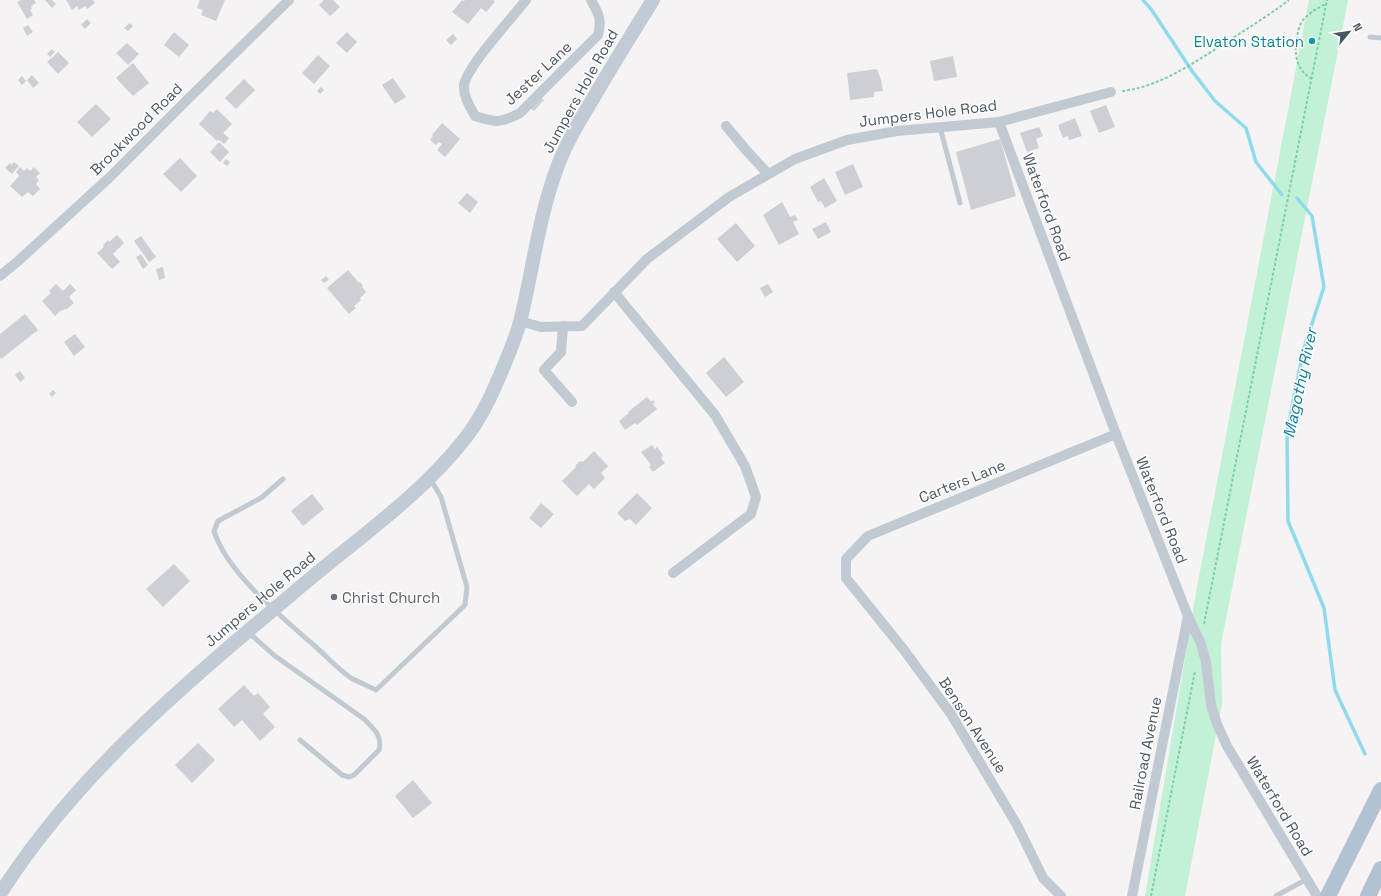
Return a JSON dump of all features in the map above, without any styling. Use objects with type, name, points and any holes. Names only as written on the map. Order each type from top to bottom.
[{"type":"main road","name":"Jumpers Hole Road","points":[[0,894],[27,854],[47,828],[103,765],[173,695],[408,498],[444,464],[468,435],[489,400],[505,363],[520,321],[547,199],[557,166],[569,139],[654,0]]},
{"type":"main road","points":[[1328,896],[1381,790]]},
{"type":"main road","points":[[1368,896],[1381,869]]},
{"type":"street","name":"Brookwood Road","points":[[0,276],[110,177],[188,98],[289,0]]},
{"type":"street","name":"Jester Lane","points":[[526,0],[470,69],[464,85],[467,101],[475,116],[491,121],[506,121],[520,114],[598,35],[601,24],[598,12],[591,0]]},
{"type":"street","name":"Jumpers Hole Road","points":[[520,321],[541,327],[582,326],[647,259],[728,197],[795,159],[848,140],[897,131],[999,122],[1111,92]]},
{"type":"street","name":"Waterford Road","points":[[999,122],[1116,434],[1200,644],[1206,662],[1211,704],[1217,724],[1227,746],[1317,896]]},
{"type":"street","points":[[726,126],[768,174]]},
{"type":"street","points":[[614,292],[715,415],[745,466],[756,497],[751,514],[673,573]]},
{"type":"street","points":[[563,326],[561,352],[544,370],[572,402]]},
{"type":"street","name":"Carters Lane","points":[[846,578],[846,560],[868,536],[1116,434]]},
{"type":"street","name":"Benson Avenue","points":[[846,578],[904,650],[951,714],[1017,825],[1043,878],[1061,896]]},
{"type":"street","name":"Railroad Avenue","points":[[1132,896],[1188,616]]},
{"type":"lane","points":[[1370,37],[1381,38]]},
{"type":"lane","points":[[940,127],[960,203]]},
{"type":"lane","points":[[283,479],[261,498],[218,521],[214,530],[223,552],[244,579],[273,610],[350,677],[376,690],[465,605],[467,587],[441,497],[430,477]]},
{"type":"lane","points":[[247,632],[275,656],[364,719],[374,729],[380,738],[381,744],[379,750],[354,775],[349,777],[342,775],[300,740]]},
{"type":"lane","points":[[1276,896],[1306,879]]},
{"type":"path","points":[[1111,92],[1132,90],[1172,75],[1199,60],[1265,18],[1289,0]]},
{"type":"path","points":[[1200,644],[1327,0]]},
{"type":"path","points":[[1312,79],[1307,76],[1297,62],[1294,51],[1298,31],[1302,21],[1313,10],[1327,3]]},
{"type":"path","points":[[1151,896],[1196,667]]},
{"type":"green space","points":[[1309,0],[1348,0],[1221,644],[1222,704],[1185,896],[1145,896],[1197,587]]},
{"type":"building","points":[[21,0],[34,0],[36,3],[31,6],[32,9],[30,10],[33,15],[27,19],[17,2]]},
{"type":"building","points":[[45,0],[52,0],[56,4],[52,8]]},
{"type":"building","points":[[66,0],[93,0],[95,3],[87,9],[85,6],[79,10],[77,6],[72,10]]},
{"type":"building","points":[[200,0],[225,0],[216,21],[201,15],[203,10],[197,8]]},
{"type":"building","points":[[324,0],[333,0],[340,7],[330,16],[319,5]]},
{"type":"building","points":[[462,0],[493,0],[495,2],[486,12],[481,8],[468,24],[452,12]]},
{"type":"building","points":[[87,19],[91,23],[85,29],[81,25]]},
{"type":"building","points":[[130,23],[133,26],[128,31],[124,28]]},
{"type":"building","points":[[28,25],[33,32],[27,36],[23,28]]},
{"type":"building","points":[[174,32],[189,45],[179,57],[164,45]]},
{"type":"building","points":[[347,32],[357,42],[347,53],[336,43]]},
{"type":"building","points":[[453,34],[457,39],[451,45],[446,40]]},
{"type":"building","points":[[127,43],[139,54],[128,65],[116,53]]},
{"type":"building","points":[[52,49],[55,52],[50,57],[47,54]]},
{"type":"building","points":[[58,52],[69,63],[58,74],[47,62]]},
{"type":"building","points":[[318,55],[330,66],[314,84],[302,73]]},
{"type":"building","points":[[953,56],[957,77],[934,81],[930,61]]},
{"type":"building","points":[[133,63],[149,83],[133,96],[116,78]]},
{"type":"building","points":[[877,69],[883,91],[874,92],[874,97],[850,100],[847,73]]},
{"type":"building","points":[[32,75],[39,83],[33,88],[27,80]]},
{"type":"building","points":[[22,76],[26,81],[22,85],[18,80]]},
{"type":"building","points":[[393,78],[406,97],[395,104],[382,85]]},
{"type":"building","points":[[244,79],[255,90],[236,109],[225,98]]},
{"type":"building","points":[[321,87],[324,90],[320,94],[317,91]]},
{"type":"building","points":[[538,96],[544,100],[534,111],[529,107]]},
{"type":"building","points":[[96,104],[111,119],[92,137],[77,122]]},
{"type":"building","points":[[1106,105],[1115,127],[1099,133],[1090,111]]},
{"type":"building","points":[[217,109],[232,124],[223,133],[229,138],[224,144],[218,139],[217,141],[199,124],[210,111],[213,113]]},
{"type":"building","points":[[1075,118],[1082,136],[1069,140],[1068,136],[1063,138],[1058,125]]},
{"type":"building","points":[[442,123],[460,139],[445,157],[437,150],[442,144],[439,142],[436,145],[430,140],[433,136],[432,135]]},
{"type":"building","points":[[1039,127],[1043,136],[1036,139],[1039,148],[1027,152],[1020,133]]},
{"type":"building","points":[[1000,139],[1016,196],[971,210],[956,152]]},
{"type":"building","points":[[219,142],[229,152],[220,162],[210,152]]},
{"type":"building","points":[[180,158],[197,176],[181,192],[163,174]]},
{"type":"building","points":[[226,159],[230,162],[227,166],[223,163]]},
{"type":"building","points":[[14,162],[19,166],[12,174],[5,168],[10,163],[11,165]]},
{"type":"building","points":[[853,164],[863,187],[845,195],[835,172]]},
{"type":"building","points":[[20,167],[24,171],[27,168],[30,171],[34,167],[40,173],[36,177],[39,180],[36,184],[40,189],[33,196],[28,192],[22,197],[10,186],[19,176],[16,172]]},
{"type":"building","points":[[824,178],[837,201],[825,208],[821,201],[818,202],[810,187]]},
{"type":"building","points":[[467,193],[478,202],[470,213],[458,203]]},
{"type":"building","points":[[782,202],[790,217],[795,215],[798,220],[793,222],[799,234],[779,245],[763,215]]},
{"type":"building","points":[[826,222],[831,232],[818,239],[812,229]]},
{"type":"building","points":[[736,223],[755,246],[737,262],[717,239]]},
{"type":"building","points":[[117,235],[124,243],[113,254],[120,262],[112,269],[97,253],[104,247],[103,245],[108,240],[109,242]]},
{"type":"building","points":[[141,236],[156,257],[149,262],[134,241]]},
{"type":"building","points":[[141,254],[148,265],[143,269],[136,257]]},
{"type":"building","points":[[163,267],[165,278],[159,280],[156,269]]},
{"type":"building","points":[[348,270],[359,283],[360,282],[366,292],[360,298],[361,300],[354,306],[356,308],[349,314],[327,288]]},
{"type":"building","points":[[326,276],[329,280],[324,283],[321,280]]},
{"type":"building","points":[[56,284],[63,291],[70,284],[76,290],[69,297],[74,303],[67,309],[60,311],[55,316],[42,301],[51,293],[49,291]]},
{"type":"building","points":[[768,284],[773,292],[765,297],[760,288]]},
{"type":"building","points":[[25,314],[38,330],[1,359],[0,334]]},
{"type":"building","points":[[75,334],[85,347],[74,356],[64,342]]},
{"type":"building","points":[[724,357],[744,382],[726,397],[706,373]]},
{"type":"building","points":[[20,371],[25,378],[20,382],[15,375]]},
{"type":"building","points":[[53,390],[56,393],[52,397],[49,394]]},
{"type":"building","points":[[647,397],[651,402],[653,400],[655,402],[653,404],[657,409],[637,425],[635,423],[625,430],[619,421]]},
{"type":"building","points":[[652,445],[655,449],[657,447],[663,455],[661,458],[665,463],[653,472],[649,467],[651,465],[641,452]]},
{"type":"building","points":[[594,451],[608,466],[601,473],[605,478],[594,489],[589,484],[577,496],[562,481],[580,461],[583,462]]},
{"type":"building","points":[[637,493],[652,508],[636,525],[630,519],[625,521],[617,513]]},
{"type":"building","points":[[312,494],[324,509],[303,526],[291,511]]},
{"type":"building","points":[[541,503],[554,514],[541,528],[529,518]]},
{"type":"building","points":[[174,564],[190,581],[163,607],[146,589]]},
{"type":"building","points":[[244,685],[254,696],[258,693],[270,707],[263,714],[275,727],[260,741],[242,720],[234,727],[218,709]]},
{"type":"building","points":[[198,743],[215,760],[192,783],[175,765]]},
{"type":"building","points":[[413,780],[432,803],[413,818],[395,796]]},
{"type":"waterway","name":"Magothy River","points":[[1143,0],[1151,9],[1192,71],[1215,101],[1246,128],[1256,162],[1282,195]]},
{"type":"waterway","name":"Magothy River","points":[[1297,198],[1312,216],[1324,287],[1304,348],[1287,431],[1288,521],[1324,608],[1335,690],[1365,754]]},
{"type":"place","name":"Elvaton Station","points":[[1312,41]]},
{"type":"place","name":"Christ Church","points":[[334,597]]}]
